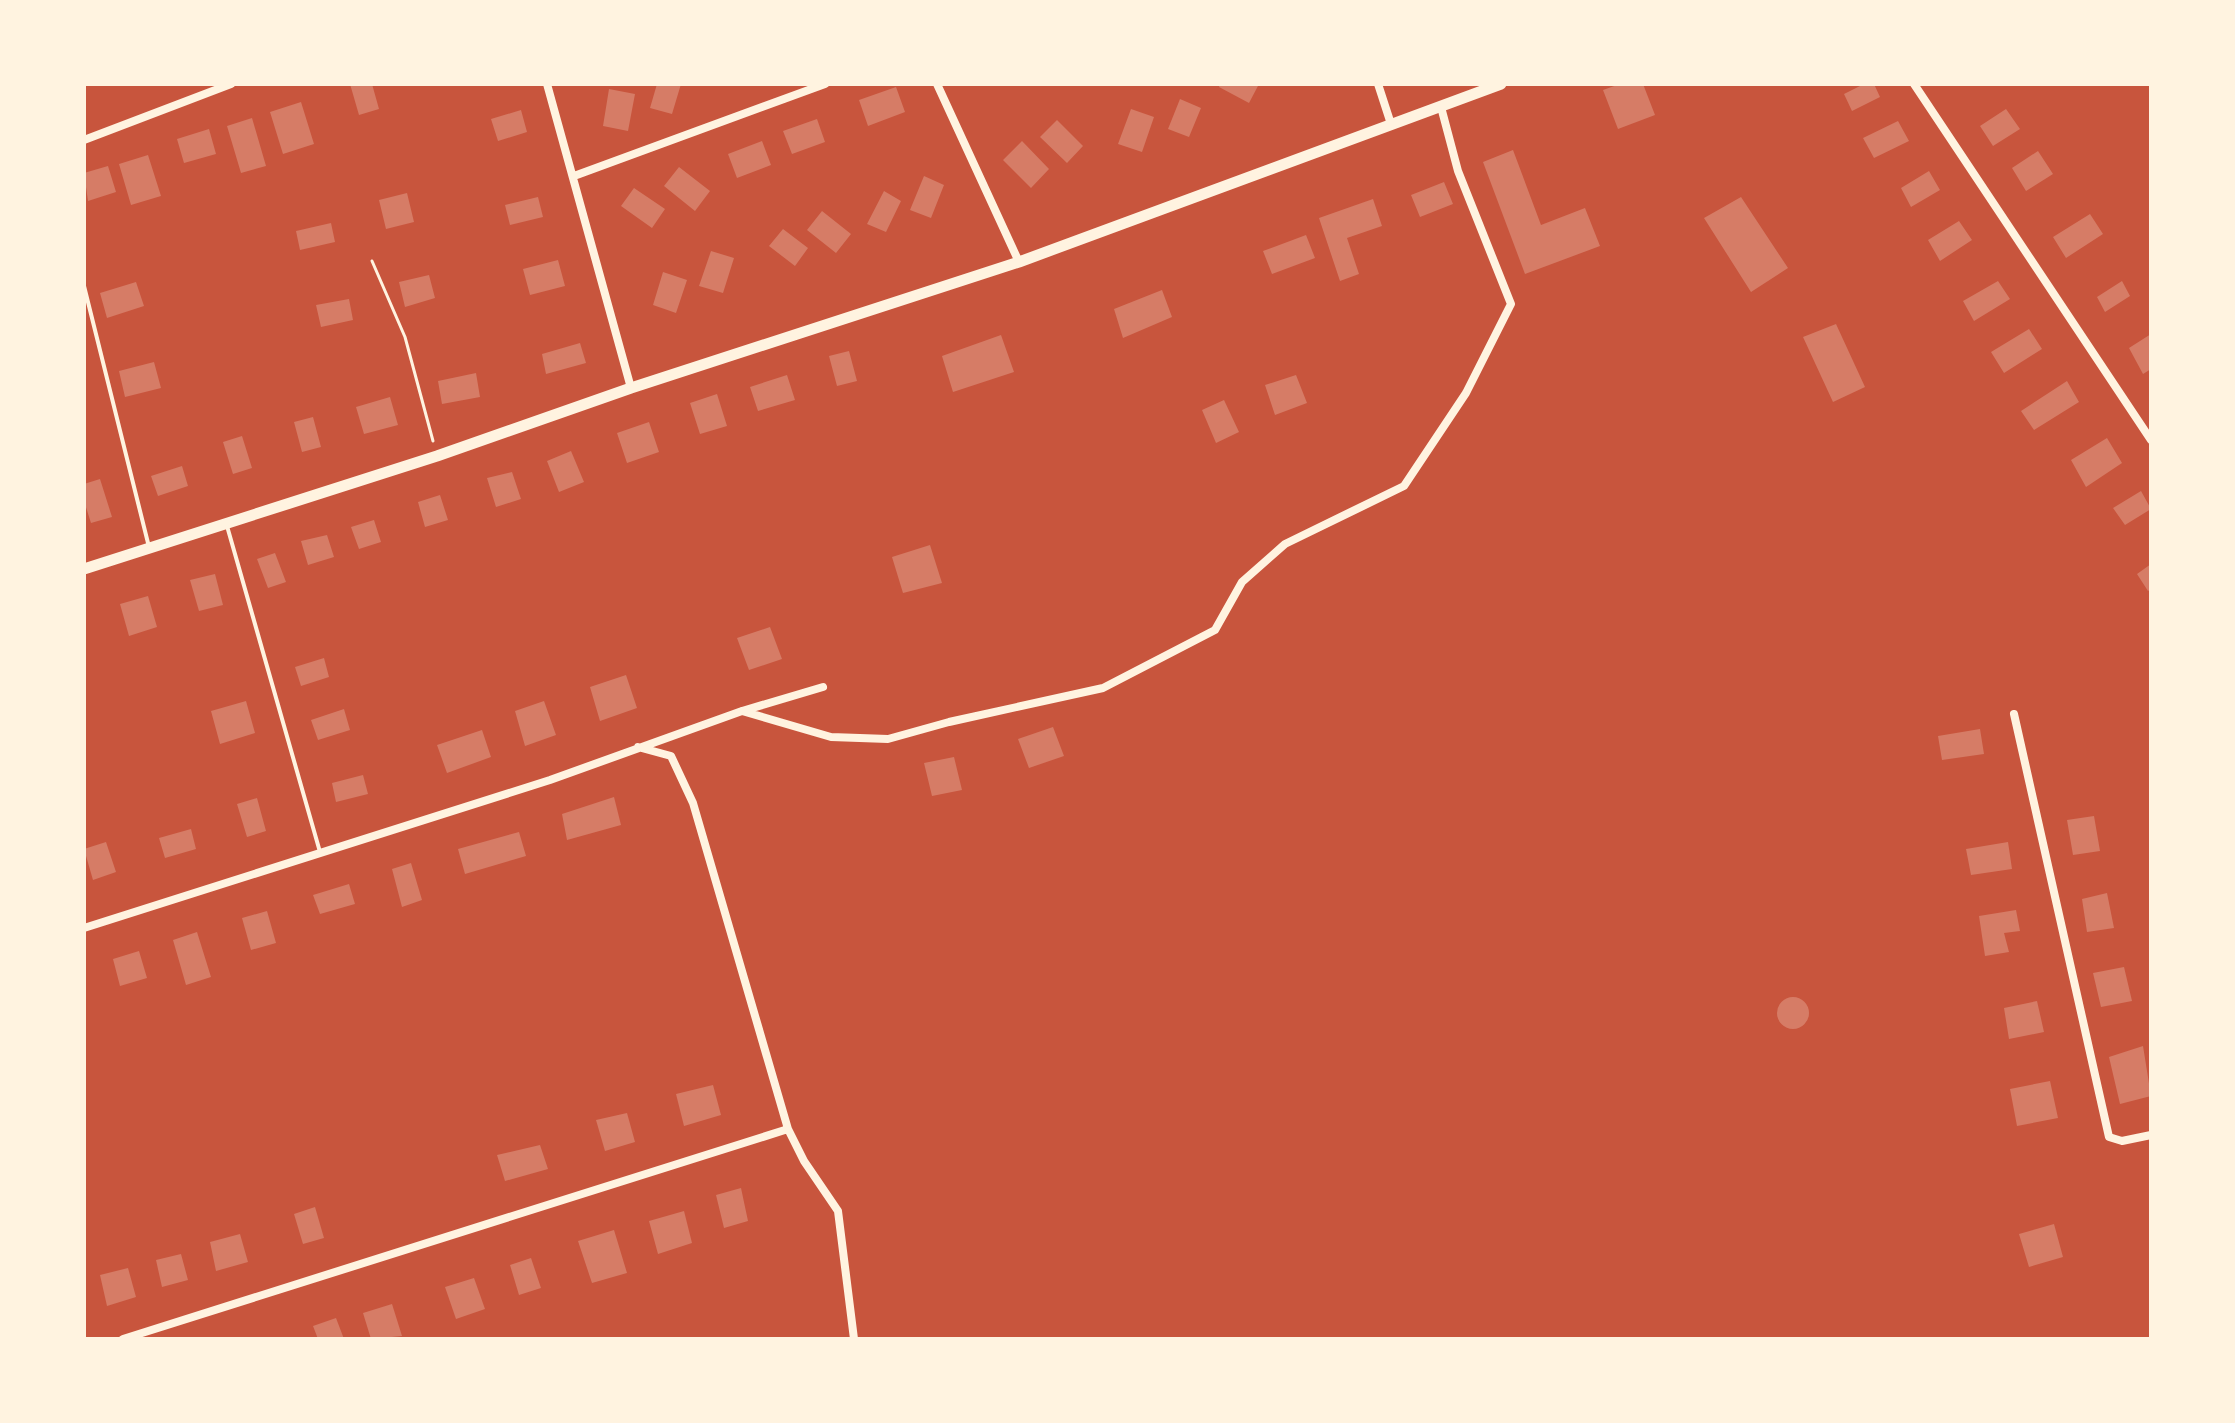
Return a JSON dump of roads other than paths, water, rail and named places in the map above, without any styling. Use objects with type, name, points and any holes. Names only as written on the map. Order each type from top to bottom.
[{"type":"main road","points":[[84,569],[437,456],[631,388],[1019,262],[1501,84]]},
{"type":"street","points":[[84,140],[231,84]]},
{"type":"street","points":[[547,84],[631,388]]},
{"type":"street","points":[[574,176],[825,84]]},
{"type":"street","points":[[937,84],[1019,262]]},
{"type":"street","points":[[1378,84],[1391,124]]},
{"type":"street","points":[[1914,84],[2151,440]]},
{"type":"street","points":[[742,711],[831,737],[888,739],[949,722],[1103,688],[1215,630],[1242,582],[1285,544],[1404,486],[1466,393],[1511,304],[1458,171],[1441,107]]},
{"type":"street","points":[[84,928],[550,780],[742,711],[823,687]]},
{"type":"street","points":[[2014,714],[2109,1137],[2122,1141],[2151,1135]]},
{"type":"street","points":[[638,747],[671,756],[693,803],[788,1129],[804,1161],[838,1211],[854,1339]]},
{"type":"street","points":[[123,1339],[788,1129]]},
{"type":"lane","points":[[84,286],[149,547]]},
{"type":"lane","points":[[226,523],[320,852]]}]
